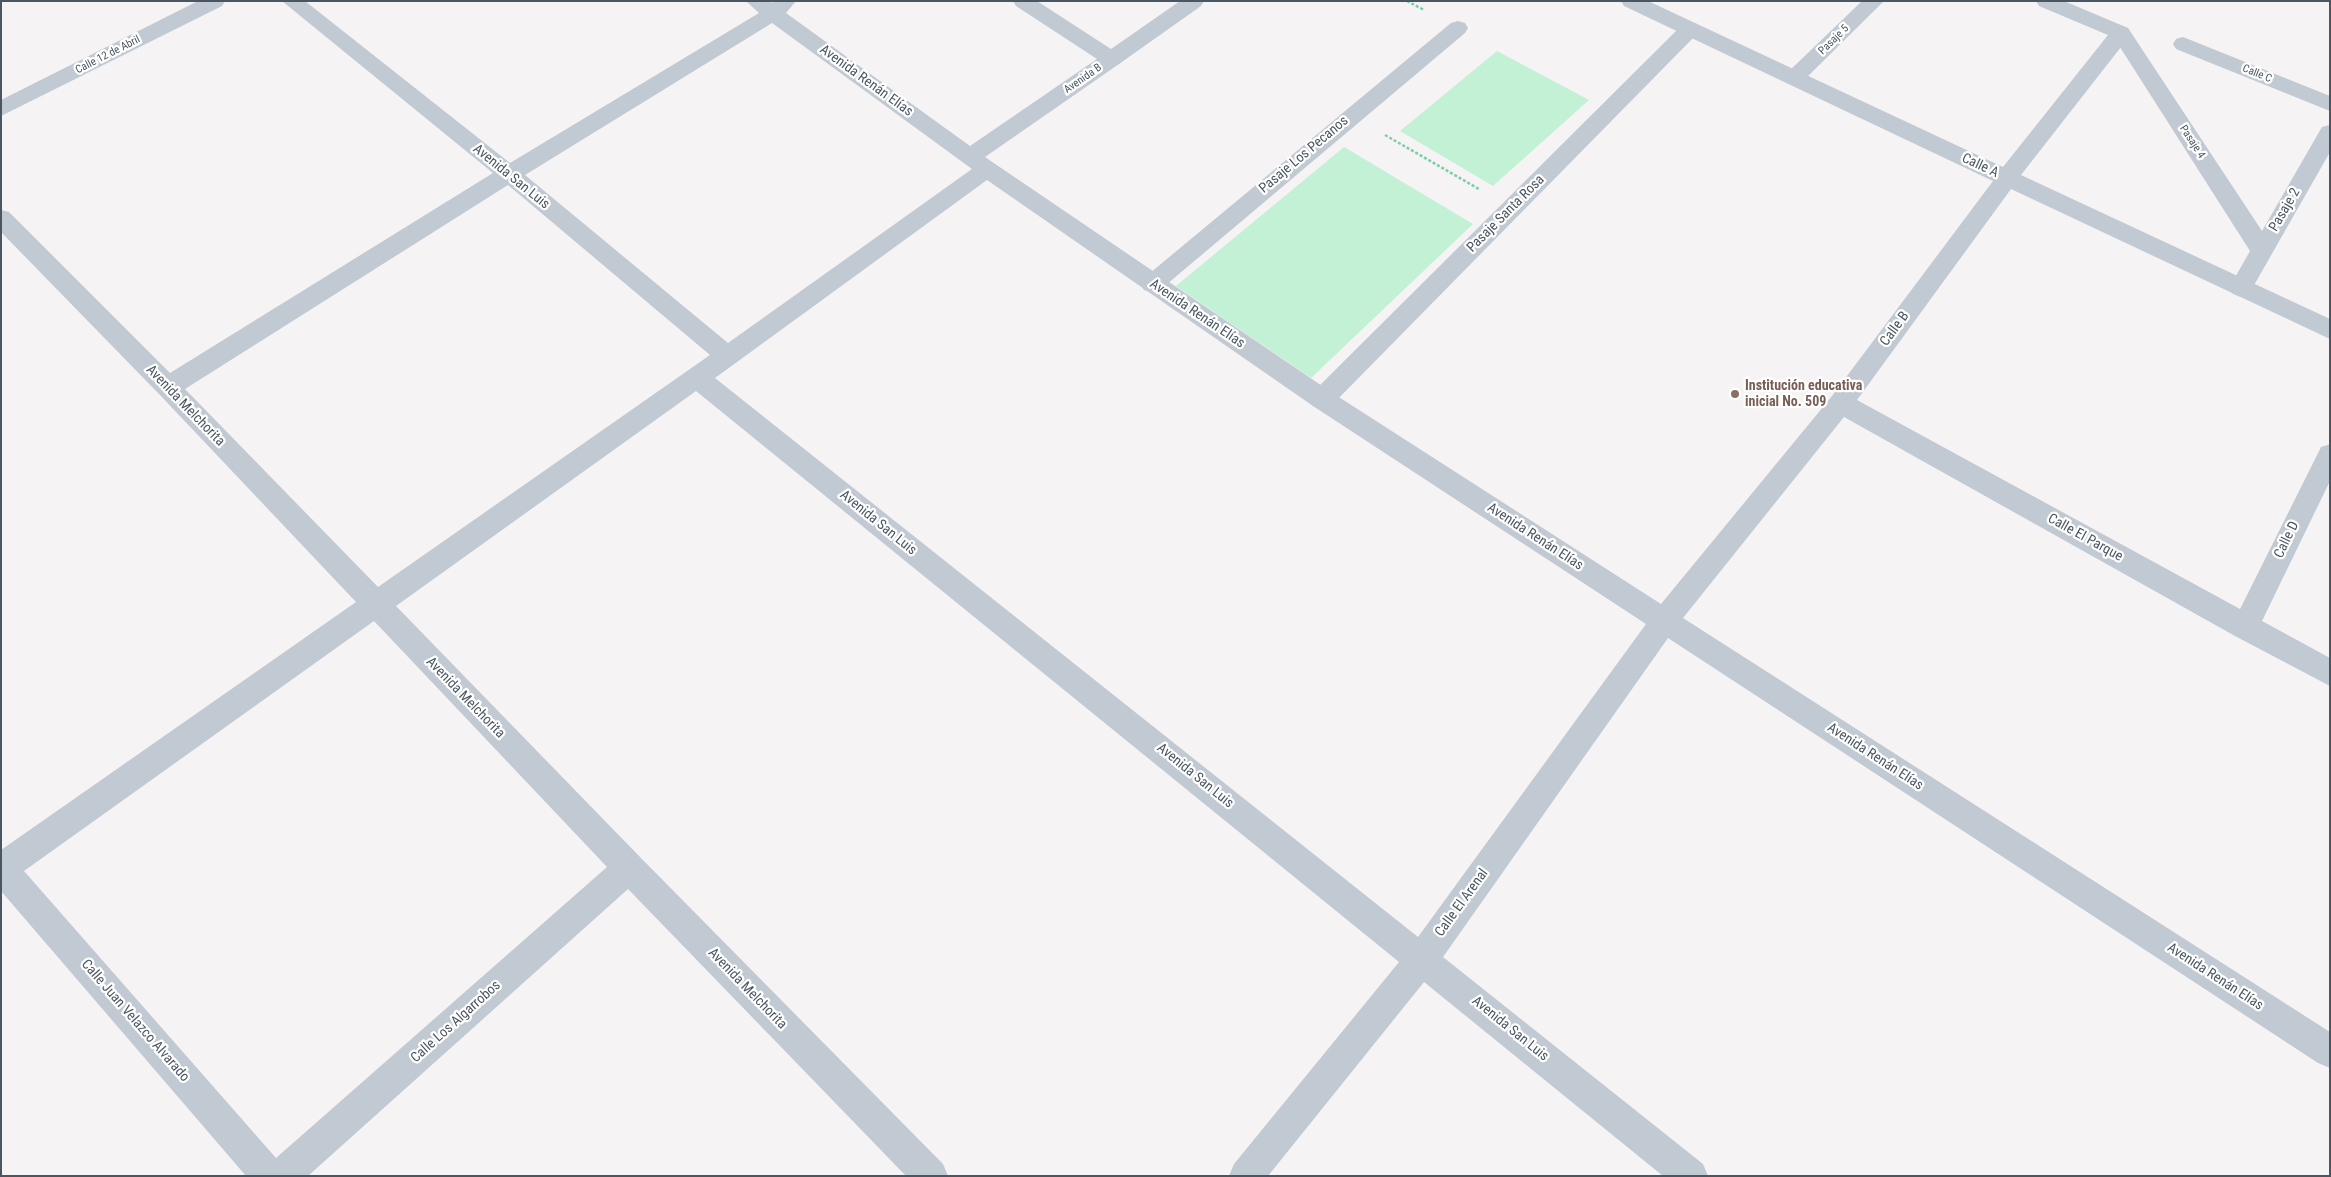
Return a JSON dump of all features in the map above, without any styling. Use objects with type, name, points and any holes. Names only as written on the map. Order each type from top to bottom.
[{"type":"street","name":"Calle 12 de Abril","points":[[1,109],[216,1]]},
{"type":"street","name":"Avenida San Luis","points":[[292,1],[509,174],[727,356]]},
{"type":"street","points":[[1024,1],[1112,59]]},
{"type":"street","name":"Avenida B","points":[[2,867],[727,356],[1112,59],[1194,1]]},
{"type":"street","name":"Calle A","points":[[1631,1],[2330,330]]},
{"type":"street","name":"Pasaje 5","points":[[1794,78],[1874,1]]},
{"type":"street","points":[[2046,1],[2121,33]]},
{"type":"street","points":[[168,388],[509,174],[772,5]]},
{"type":"street","name":"Avenida Renán Elías","points":[[772,5],[979,162],[1152,284],[1322,399],[2330,1051]]},
{"type":"street","name":"Pasaje Los Pecanos","points":[[1152,284],[1458,28]]},
{"type":"street","name":"Pasaje Santa Rosa","points":[[1322,399],[1690,29]]},
{"type":"street","name":"Calle B","points":[[1664,621],[1841,403],[2007,178],[2121,33]]},
{"type":"street","name":"Pasaje 4","points":[[2121,33],[2262,250]]},
{"type":"street","name":"Calle C","points":[[2183,44],[2330,104]]},
{"type":"street","name":"Pasaje 2","points":[[2241,288],[2330,132]]},
{"type":"street","name":"Avenida Melchorita","points":[[1,218],[168,388],[629,868],[931,1176]]},
{"type":"street","name":"Avenida San Luis","points":[[696,377],[1423,958],[1691,1176]]},
{"type":"street","name":"Calle El Parque","points":[[1841,403],[2330,674]]},
{"type":"street","name":"Calle D","points":[[2245,626],[2330,454]]},
{"type":"street","name":"Calle El Arenal","points":[[1246,1176],[1423,958],[1664,621]]},
{"type":"street","name":"Calle Juan Velazco Alvarado","points":[[2,867],[269,1176]]},
{"type":"street","name":"Calle Los Algarrobos","points":[[282,1176],[629,868]]},
{"type":"path","points":[[1351,116],[1512,208]]},
{"type":"green space","points":[[1497,51],[1589,100],[1493,186],[1400,131]]},
{"type":"green space","points":[[1344,147],[1473,224],[1311,378],[1176,286]]},
{"type":"place","name":"Institución educativa inicial No. 509","points":[[1735,394]]}]
